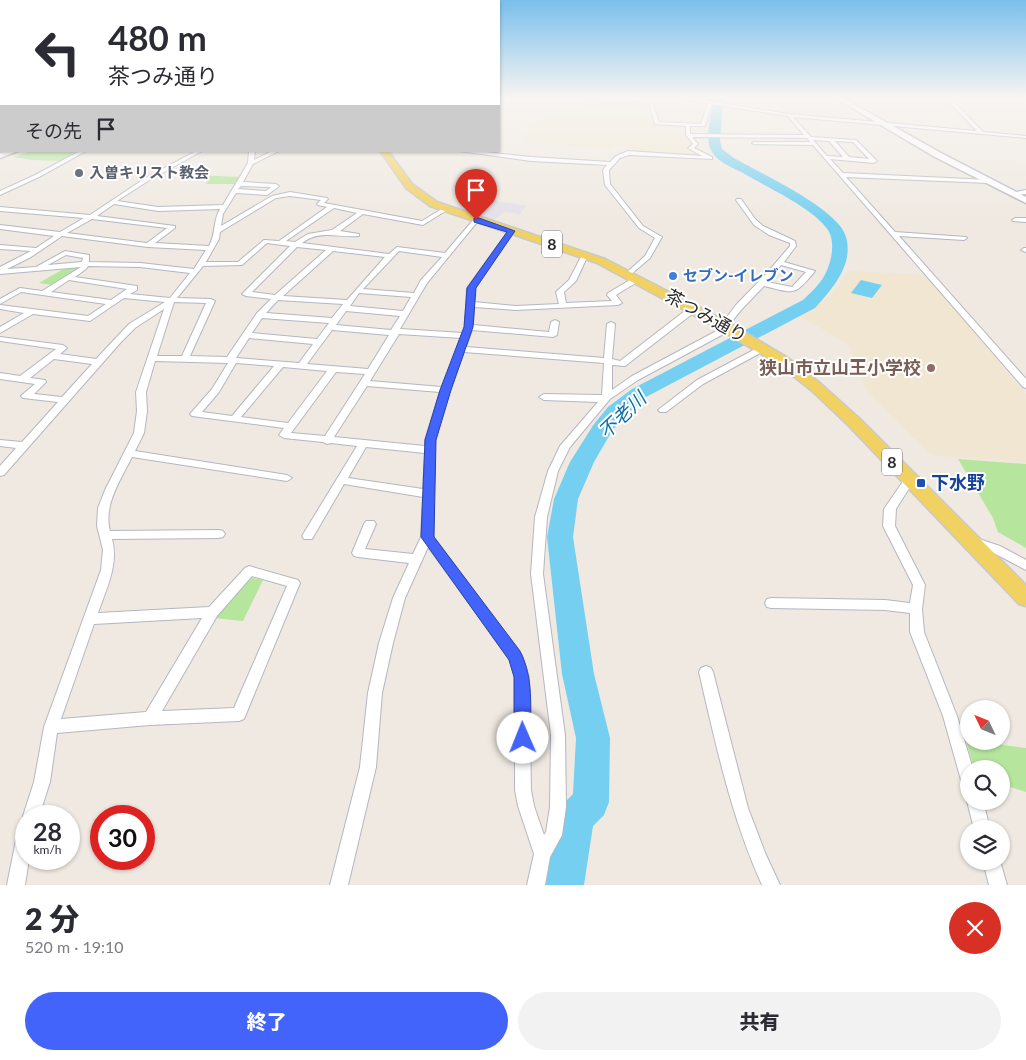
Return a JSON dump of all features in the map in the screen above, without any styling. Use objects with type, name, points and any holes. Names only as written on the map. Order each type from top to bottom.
[{"type":"main road","name":"茶つみ通り","points":[[385,152],[409,188],[424,200],[476,220],[585,255],[633,276],[783,360],[816,387],[910,479],[1026,598]]},
{"type":"street","points":[[470,304],[516,308],[618,303],[611,295],[633,276],[648,257],[659,237],[641,227],[607,184],[605,172],[618,157],[630,152],[710,158],[691,148],[696,144],[692,139]]},
{"type":"street","points":[[798,139],[810,140],[1026,385]]},
{"type":"street","points":[[910,139],[1026,200]]},
{"type":"street","points":[[747,143],[810,140],[854,141],[874,161],[825,157]]},
{"type":"street","points":[[831,140],[848,159]]},
{"type":"street","points":[[728,142],[738,142]]},
{"type":"street","points":[[0,156],[13,152]]},
{"type":"street","points":[[0,193],[82,152]]},
{"type":"street","points":[[0,271],[91,217],[146,180],[198,152]]},
{"type":"street","points":[[0,473],[132,326],[170,301],[202,264],[219,230],[220,214],[241,184],[251,163],[252,152]]},
{"type":"street","points":[[251,163],[275,152]]},
{"type":"street","points":[[471,152],[531,159],[611,164]]},
{"type":"street","points":[[841,175],[988,181]]},
{"type":"street","points":[[236,190],[267,193],[276,186],[241,184]]},
{"type":"street","points":[[0,188],[9,189]]},
{"type":"street","points":[[1013,193],[1026,192]]},
{"type":"street","points":[[219,230],[274,197],[290,194],[325,199],[320,204],[422,223],[445,209]]},
{"type":"street","points":[[536,885],[542,854],[554,835],[558,807],[558,735],[537,574],[541,518],[553,471],[565,446],[607,397],[635,378],[728,328],[793,246],[793,242],[754,221],[748,208],[738,200]]},
{"type":"street","points":[[113,202],[158,209],[224,206]]},
{"type":"street","points":[[281,242],[333,206]]},
{"type":"street","points":[[0,209],[174,227],[148,245]]},
{"type":"street","points":[[334,232],[362,212]]},
{"type":"street","points":[[327,441],[424,282],[476,220]]},
{"type":"street","points":[[1015,220],[1026,220]]},
{"type":"street","points":[[0,227],[148,245],[210,248]]},
{"type":"street","points":[[340,885],[368,767],[375,693],[386,643],[399,598],[415,559],[427,537],[430,440],[445,390],[469,327],[472,288],[511,231]]},
{"type":"street","points":[[357,235],[334,232],[309,235],[246,294],[406,314]]},
{"type":"street","points":[[892,234],[964,238]]},
{"type":"street","points":[[202,264],[240,264],[266,241],[391,256]]},
{"type":"street","points":[[0,247],[38,250]]},
{"type":"street","points":[[291,426],[195,414],[216,390],[246,335],[260,315],[276,298],[333,248]]},
{"type":"street","points":[[301,366],[357,291],[397,249],[446,255]]},
{"type":"street","points":[[36,270],[65,253],[88,256],[84,268],[44,293]]},
{"type":"street","points":[[563,305],[560,292],[572,281],[585,255]]},
{"type":"street","points":[[762,283],[791,290],[795,289],[811,271],[780,263]]},
{"type":"street","points":[[0,271],[36,270],[86,264],[140,265],[196,271]]},
{"type":"street","points":[[0,307],[90,319],[134,288],[67,278]]},
{"type":"street","points":[[0,302],[20,290],[113,303]]},
{"type":"street","points":[[357,291],[416,295]]},
{"type":"street","points":[[124,296],[170,301],[211,301],[185,358]]},
{"type":"street","points":[[35,805],[42,782],[51,727],[107,570],[109,550],[103,526],[104,508],[110,490],[139,432],[142,411],[141,392],[170,301]]},
{"type":"street","points":[[460,349],[622,364],[692,309]]},
{"type":"street","points":[[0,332],[30,312]]},
{"type":"street","points":[[260,315],[395,332],[466,336]]},
{"type":"street","points":[[469,327],[554,335],[555,322]]},
{"type":"street","points":[[607,397],[611,324]]},
{"type":"street","points":[[246,335],[319,342]]},
{"type":"street","points":[[0,339],[62,348],[22,379]]},
{"type":"street","points":[[663,410],[700,382],[763,348]]},
{"type":"street","points":[[53,356],[98,362]]},
{"type":"street","points":[[152,358],[232,360],[370,372]]},
{"type":"street","points":[[235,418],[281,364]]},
{"type":"street","points":[[333,369],[284,435],[362,445],[429,450]]},
{"type":"street","points":[[0,376],[42,382],[26,396],[66,400]]},
{"type":"street","points":[[364,383],[445,390]]},
{"type":"street","points":[[544,397],[597,400],[607,397]]},
{"type":"street","points":[[0,443],[25,446]]},
{"type":"street","points":[[308,536],[362,445]]},
{"type":"street","points":[[129,454],[287,478]]},
{"type":"street","points":[[910,479],[890,509],[889,526],[919,585],[916,609],[917,632],[950,716],[963,760]]},
{"type":"street","points":[[341,480],[429,494]]},
{"type":"street","points":[[370,524],[358,553],[415,559]]},
{"type":"street","points":[[106,536],[219,534]]},
{"type":"street","points":[[427,537],[515,656],[519,665],[522,677],[523,790],[526,806],[542,854]]},
{"type":"street","points":[[968,540],[996,549],[1026,566]]},
{"type":"street","points":[[51,727],[150,718],[239,714],[294,583],[249,571],[212,612],[150,718]]},
{"type":"street","points":[[771,603],[885,605],[916,609]]},
{"type":"street","points":[[91,618],[212,612]]},
{"type":"street","points":[[706,672],[736,795],[771,885]]},
{"type":"street","points":[[16,885],[19,870]]},
{"type":"street","points":[[994,870],[998,885]]},
{"type":"shaded area","points":[[523,139],[688,139],[692,144],[688,147],[708,156],[628,152],[630,147],[611,145],[609,149],[522,142]]},
{"type":"shaded area","points":[[469,197],[526,206],[520,214],[504,212],[492,222],[453,209]]},
{"type":"shaded area","name":"狭山市立山王小学校","points":[[848,272],[926,275],[1026,394],[1026,463],[931,455],[867,392],[848,344],[798,315],[829,297]]},
{"type":"green space","points":[[28,152],[79,152],[64,161],[32,160],[14,157]]},
{"type":"green space","points":[[192,175],[243,177],[238,184],[206,184],[207,180],[187,178]]},
{"type":"green space","points":[[65,268],[81,268],[53,285],[39,283]]},
{"type":"green space","points":[[958,459],[1026,464],[1026,548],[998,532],[993,518]]},
{"type":"green space","points":[[249,579],[263,580],[243,621],[214,618]]},
{"type":"green space","points":[[1010,746],[1026,748],[1026,792],[1010,787],[1010,760],[972,760],[969,750],[1010,750]]},
{"type":"water","points":[[861,280],[882,285],[872,298],[851,293]]},
{"type":"waterway","name":"不老川","points":[[564,885],[576,817],[591,802],[593,738],[578,674],[560,537],[566,499],[582,462],[602,429],[616,412],[639,393],[809,304],[829,282],[836,268],[839,255],[839,237],[834,227],[810,206],[730,161],[717,151],[714,139]]},
{"type":"place","name":"入曽キリスト教会","points":[[79,173]]},
{"type":"place","name":"セブン-イレブン","points":[[673,276]]},
{"type":"place","name":"狭山市立山王小学校","points":[[931,368]]},
{"type":"place","name":"下水野","points":[[921,483]]},
{"type":"route","points":[[476,220],[511,231],[472,288],[469,327],[445,390],[430,440],[427,537],[515,656],[522,677],[523,738]]}]
